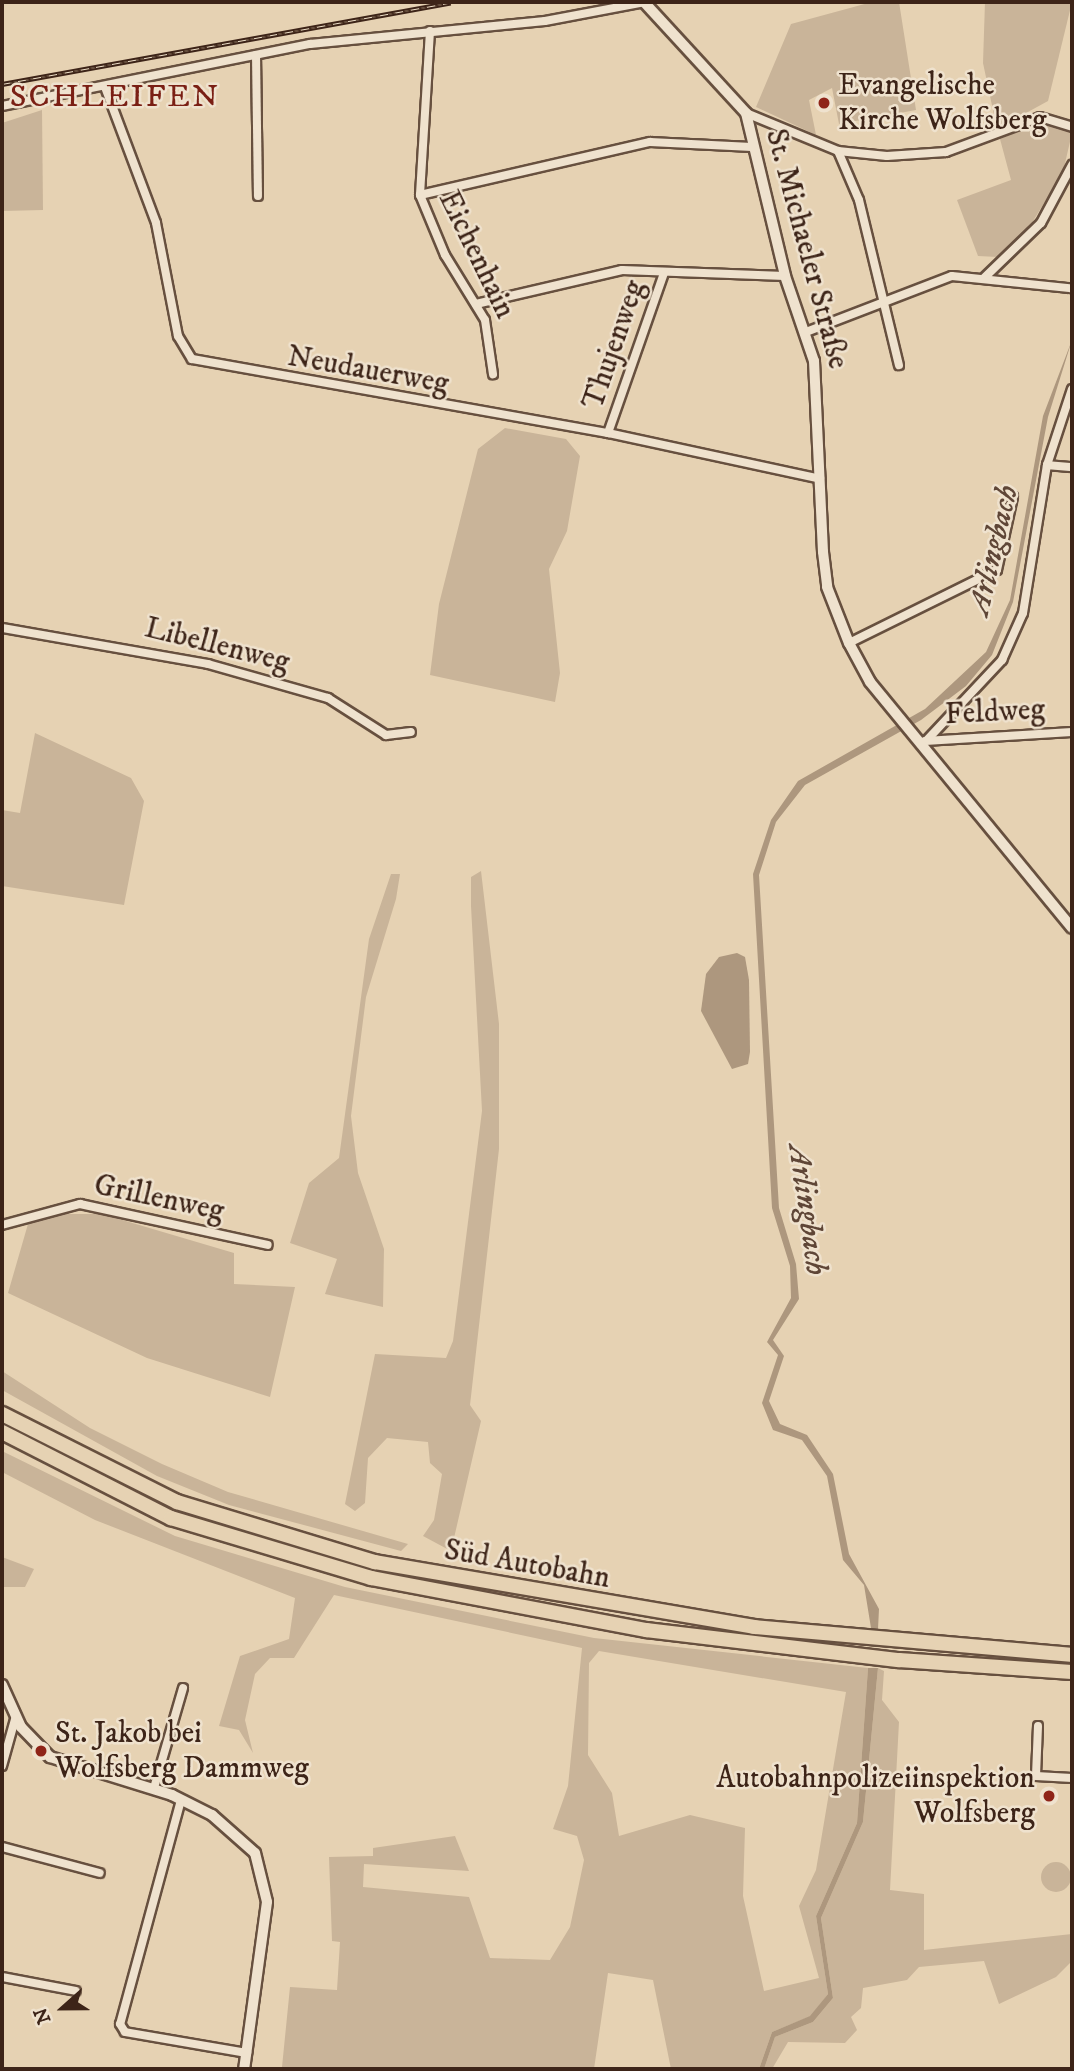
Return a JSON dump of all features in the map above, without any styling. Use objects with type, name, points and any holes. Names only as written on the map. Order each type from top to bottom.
[{"type":"highway","name":"Süd Autobahn","points":[[2,1414],[142,1487],[311,1546],[510,1590],[855,1639],[1072,1655]]},
{"type":"highway","name":"Süd Autobahn","points":[[2,1432],[171,1518],[371,1578],[646,1630],[899,1660],[1072,1672]]},
{"type":"main road","name":"St. Michaeler Straße","points":[[645,2],[746,113],[785,276],[806,332],[817,386],[827,587],[849,643],[897,716],[921,739],[1072,928]]},
{"type":"main road","points":[[2,1685],[16,1716],[35,1747],[50,1757],[154,1788],[181,1800],[243,1839],[265,1878],[244,2069]]},
{"type":"street","points":[[2,106],[256,55],[430,31],[545,21],[645,2]]},
{"type":"street","name":"Eichenhain","points":[[430,31],[420,195],[444,255],[476,304],[493,344],[493,374]]},
{"type":"street","points":[[256,55],[258,196]]},
{"type":"street","name":"Neudauerweg","points":[[105,87],[156,223],[178,336],[192,359],[608,433],[820,479]]},
{"type":"street","points":[[746,113],[838,151],[946,152],[1040,117],[1072,127]]},
{"type":"street","points":[[420,195],[650,142],[752,147]]},
{"type":"street","points":[[838,151],[859,200],[899,365]]},
{"type":"street","points":[[984,278],[1028,241],[1072,164]]},
{"type":"street","points":[[476,304],[622,270],[785,276]]},
{"type":"street","name":"Thujenweg","points":[[608,433],[664,273]]},
{"type":"street","points":[[806,332],[951,276],[1069,288]]},
{"type":"street","points":[[921,739],[1002,660],[1023,613],[1046,465],[1072,389]]},
{"type":"street","points":[[1046,465],[1072,467]]},
{"type":"street","points":[[849,643],[996,570],[1013,497]]},
{"type":"street","name":"Libellenweg","points":[[2,628],[208,664],[328,698],[386,735],[411,732]]},
{"type":"street","name":"Feldweg","points":[[921,739],[1072,733]]},
{"type":"street","name":"Grillenweg","points":[[2,1225],[80,1204],[268,1245]]},
{"type":"street","points":[[154,1788],[183,1688]]},
{"type":"street","points":[[2,1766],[16,1716]]},
{"type":"street","points":[[1038,1726],[1037,1776],[1072,1778]]},
{"type":"street","points":[[181,1800],[120,2024],[125,2032],[247,2053]]},
{"type":"street","points":[[2,1847],[100,1873]]},
{"type":"street","points":[[2,1977],[76,1991]]},
{"type":"shaded area","points":[[872,2],[899,2],[916,110],[839,124],[832,88],[809,100],[816,135],[756,107],[791,24]]},
{"type":"shaded area","points":[[985,2],[1072,2],[1048,101],[997,129],[983,63]]},
{"type":"shaded area","points":[[42,110],[43,210],[2,211],[2,123]]},
{"type":"shaded area","points":[[1041,122],[1072,133],[1063,172],[1030,226],[998,257],[978,256],[957,200],[1011,180],[1000,139]]},
{"type":"shaded area","name":"Arlingbach","points":[[1072,340],[1048,417],[1013,602],[992,655],[966,686],[921,720],[805,785],[776,822],[759,875],[779,1208],[796,1264],[799,1299],[773,1340],[784,1356],[769,1401],[780,1424],[807,1435],[833,1474],[849,1554],[879,1609],[878,1629],[871,1628],[864,1585],[843,1560],[827,1476],[802,1440],[773,1430],[762,1403],[778,1355],[767,1342],[791,1298],[790,1266],[772,1208],[753,874],[771,820],[798,781],[925,709],[986,652],[1010,600],[1043,416]]},
{"type":"shaded area","points":[[505,428],[566,439],[580,456],[567,531],[549,569],[560,673],[555,702],[430,675],[439,604],[478,449]]},
{"type":"shaded area","points":[[35,733],[131,778],[144,801],[124,905],[2,886],[2,810],[20,813]]},
{"type":"shaded area","points":[[481,871],[499,1024],[499,1149],[470,1405],[481,1421],[451,1551],[423,1536],[434,1520],[442,1474],[430,1463],[428,1442],[387,1438],[368,1458],[365,1503],[355,1511],[345,1504],[375,1354],[446,1358],[453,1341],[482,1111],[471,906],[471,877]]},
{"type":"shaded area","points":[[391,874],[400,874],[396,899],[366,997],[351,1116],[358,1173],[384,1249],[383,1307],[325,1294],[337,1259],[290,1243],[309,1183],[339,1158],[369,939]]},
{"type":"shaded area","points":[[737,953],[745,957],[749,980],[750,1052],[748,1064],[732,1069],[701,1011],[706,974],[719,957]]},
{"type":"shaded area","points":[[49,1214],[102,1214],[234,1253],[234,1284],[295,1287],[270,1397],[147,1358],[8,1293],[28,1224]]},
{"type":"shaded area","points":[[2,1371],[90,1428],[162,1464],[228,1492],[408,1544],[401,1551],[229,1505],[157,1476],[2,1390]]},
{"type":"shaded area","points":[[2,1451],[175,1536],[345,1587],[594,1638],[868,1668],[857,1823],[816,1916],[828,1994],[811,2016],[772,2032],[759,2069],[671,2069],[653,1980],[608,1973],[594,2069],[282,2067],[290,1987],[337,1990],[340,1942],[332,1941],[329,1857],[373,1856],[373,1848],[455,1836],[469,1871],[364,1864],[363,1887],[469,1897],[490,1958],[550,1960],[570,1927],[584,1860],[577,1836],[553,1829],[568,1786],[582,1648],[334,1595],[294,1658],[270,1658],[255,1674],[245,1720],[253,1753],[239,1730],[219,1726],[240,1656],[289,1639],[295,1598],[95,1520],[2,1472]],"holes":[[[599,1651],[846,1692],[816,1870],[799,1906],[819,1978],[764,1991],[743,1896],[745,1828],[690,1815],[619,1836],[612,1793],[588,1755],[589,1663]]]},
{"type":"shaded area","points":[[2,1557],[34,1569],[25,1587],[2,1587]]},
{"type":"shaded area","points":[[868,1668],[878,1668],[863,1822],[821,1918],[833,1998],[813,2022],[775,2037],[764,2069],[759,2069],[772,2032],[810,2016],[828,1994],[816,1916],[857,1823]]},
{"type":"shaded area","points":[[878,1668],[884,1671],[882,1700],[899,1722],[890,1890],[924,1894],[924,1950],[1072,1934],[1072,1961],[1056,1977],[999,2004],[984,1961],[919,1967],[907,1980],[863,1988],[861,2008],[851,2017],[857,2030],[845,2043],[788,2042],[772,2069],[764,2069],[775,2037],[813,2022],[833,1998],[821,1918],[863,1822]]},
{"type":"shaded area","points":[[1056,1862],[1066,1867],[1071,1877],[1066,1887],[1056,1892],[1046,1887],[1041,1877],[1046,1867]]},
{"type":"railway","points":[[2,84],[451,2]]},
{"type":"place","name":"Evangelische Kirche Wolfsberg","points":[[824,103]]},
{"type":"place","name":"St. Jakob bei Wolfsberg Dammweg","points":[[41,1751]]},
{"type":"place","name":"Autobahnpolizeiinspektion Wolfsberg","points":[[1049,1796]]},
{"type":"district","name":"SCHLEIFEN","points":[[115,97]]}]
